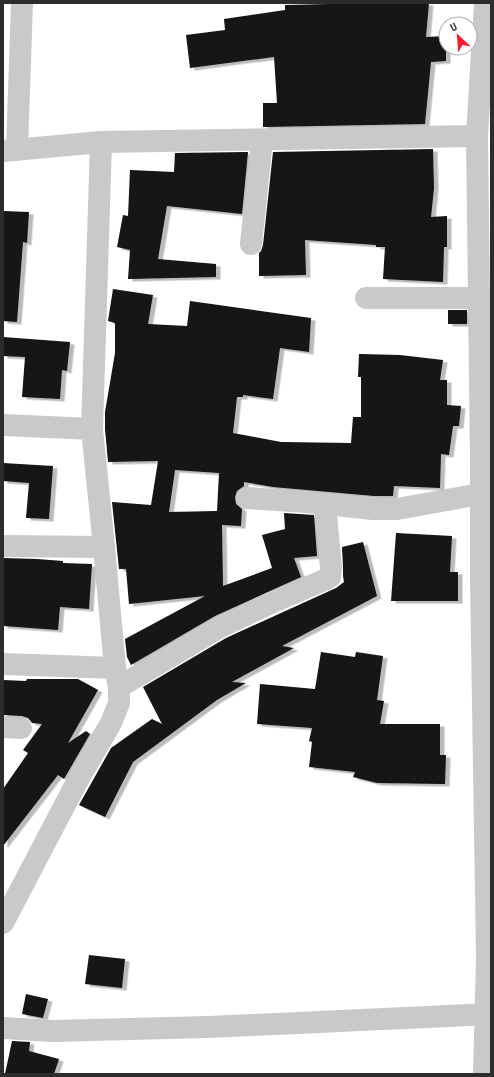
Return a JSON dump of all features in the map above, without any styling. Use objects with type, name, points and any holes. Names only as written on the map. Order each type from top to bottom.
[{"type":"street","points":[[22,3],[10,151],[101,142],[477,136]]},
{"type":"street","points":[[484,1074],[488,1014],[486,548],[480,494],[486,460],[479,298],[477,136],[485,3]]},
{"type":"street","points":[[251,244],[262,140]]},
{"type":"street","points":[[3,922],[75,785],[111,723],[119,703],[92,429],[101,142]]},
{"type":"street","points":[[366,298],[479,298]]},
{"type":"street","points":[[3,425],[92,429]]},
{"type":"street","points":[[247,498],[373,509],[397,509],[480,494]]},
{"type":"street","points":[[3,664],[117,678],[272,602],[322,581],[330,577],[331,573],[325,504]]},
{"type":"street","points":[[3,546],[104,547]]},
{"type":"street","points":[[3,1028],[69,1031],[208,1027],[488,1014]]},
{"type":"building","points":[[429,3],[426,37],[438,36],[438,56],[446,56],[446,61],[431,62],[425,124],[263,127],[263,103],[277,103],[274,57],[190,68],[186,35],[225,30],[224,19],[285,10],[285,5]]},
{"type":"building","points":[[433,149],[434,188],[431,217],[447,216],[447,247],[444,247],[443,282],[383,279],[385,247],[376,247],[376,245],[305,240],[306,275],[259,276],[259,253],[263,245],[273,152]]},
{"type":"building","points":[[248,152],[242,214],[167,206],[158,259],[216,264],[216,277],[128,279],[130,250],[117,247],[123,215],[128,216],[130,170],[174,172],[175,153]]},
{"type":"building","points":[[3,211],[29,212],[27,243],[23,242],[17,322],[3,321]]},
{"type":"building","points":[[113,289],[153,295],[148,324],[187,326],[190,301],[311,318],[309,352],[280,348],[273,399],[243,395],[243,397],[237,397],[233,433],[281,442],[351,443],[353,417],[361,417],[361,377],[358,377],[359,354],[400,355],[443,360],[440,380],[447,380],[447,405],[461,406],[459,426],[453,426],[449,455],[441,454],[440,488],[394,486],[393,496],[374,496],[273,487],[244,482],[244,486],[237,491],[235,497],[236,504],[242,509],[241,526],[222,525],[223,586],[272,568],[262,535],[285,529],[284,513],[314,515],[317,556],[294,558],[301,577],[215,616],[131,665],[127,657],[125,639],[205,596],[129,604],[126,569],[119,569],[112,502],[151,505],[158,461],[108,462],[105,412],[115,353],[115,323],[108,321]],"holes":[[[175,470],[219,473],[217,511],[169,512]]]},
{"type":"building","points":[[448,310],[467,310],[467,324],[448,324]]},
{"type":"building","points":[[3,337],[70,342],[67,371],[62,370],[60,399],[22,397],[25,357],[3,356]]},
{"type":"building","points":[[3,463],[53,466],[49,519],[26,518],[29,483],[3,481]]},
{"type":"building","points":[[396,533],[452,536],[450,572],[458,572],[458,601],[391,601]]},
{"type":"building","points":[[363,542],[377,596],[282,646],[294,648],[232,682],[246,683],[217,700],[133,762],[105,817],[79,805],[111,748],[152,719],[162,724],[143,687],[226,638],[336,588],[344,582],[342,547]]},
{"type":"building","points":[[3,558],[37,559],[63,561],[63,563],[92,564],[89,609],[60,607],[58,630],[3,626]]},
{"type":"building","points":[[321,652],[355,657],[356,652],[383,656],[377,700],[384,701],[380,724],[440,724],[440,755],[446,755],[445,784],[377,783],[353,777],[355,772],[309,767],[312,742],[309,741],[312,728],[257,724],[260,684],[315,689]]},
{"type":"building","points":[[27,679],[78,679],[98,690],[68,743],[86,731],[90,734],[64,779],[58,775],[3,846],[3,789],[28,753],[23,750],[42,724],[32,723],[28,718],[22,716],[3,715],[3,680],[26,681]]},
{"type":"building","points":[[89,955],[125,959],[122,988],[85,984]]},
{"type":"building","points":[[26,994],[48,999],[43,1018],[22,1014]]},
{"type":"building","points":[[12,1041],[30,1042],[29,1051],[59,1059],[54,1074],[5,1074]]}]
